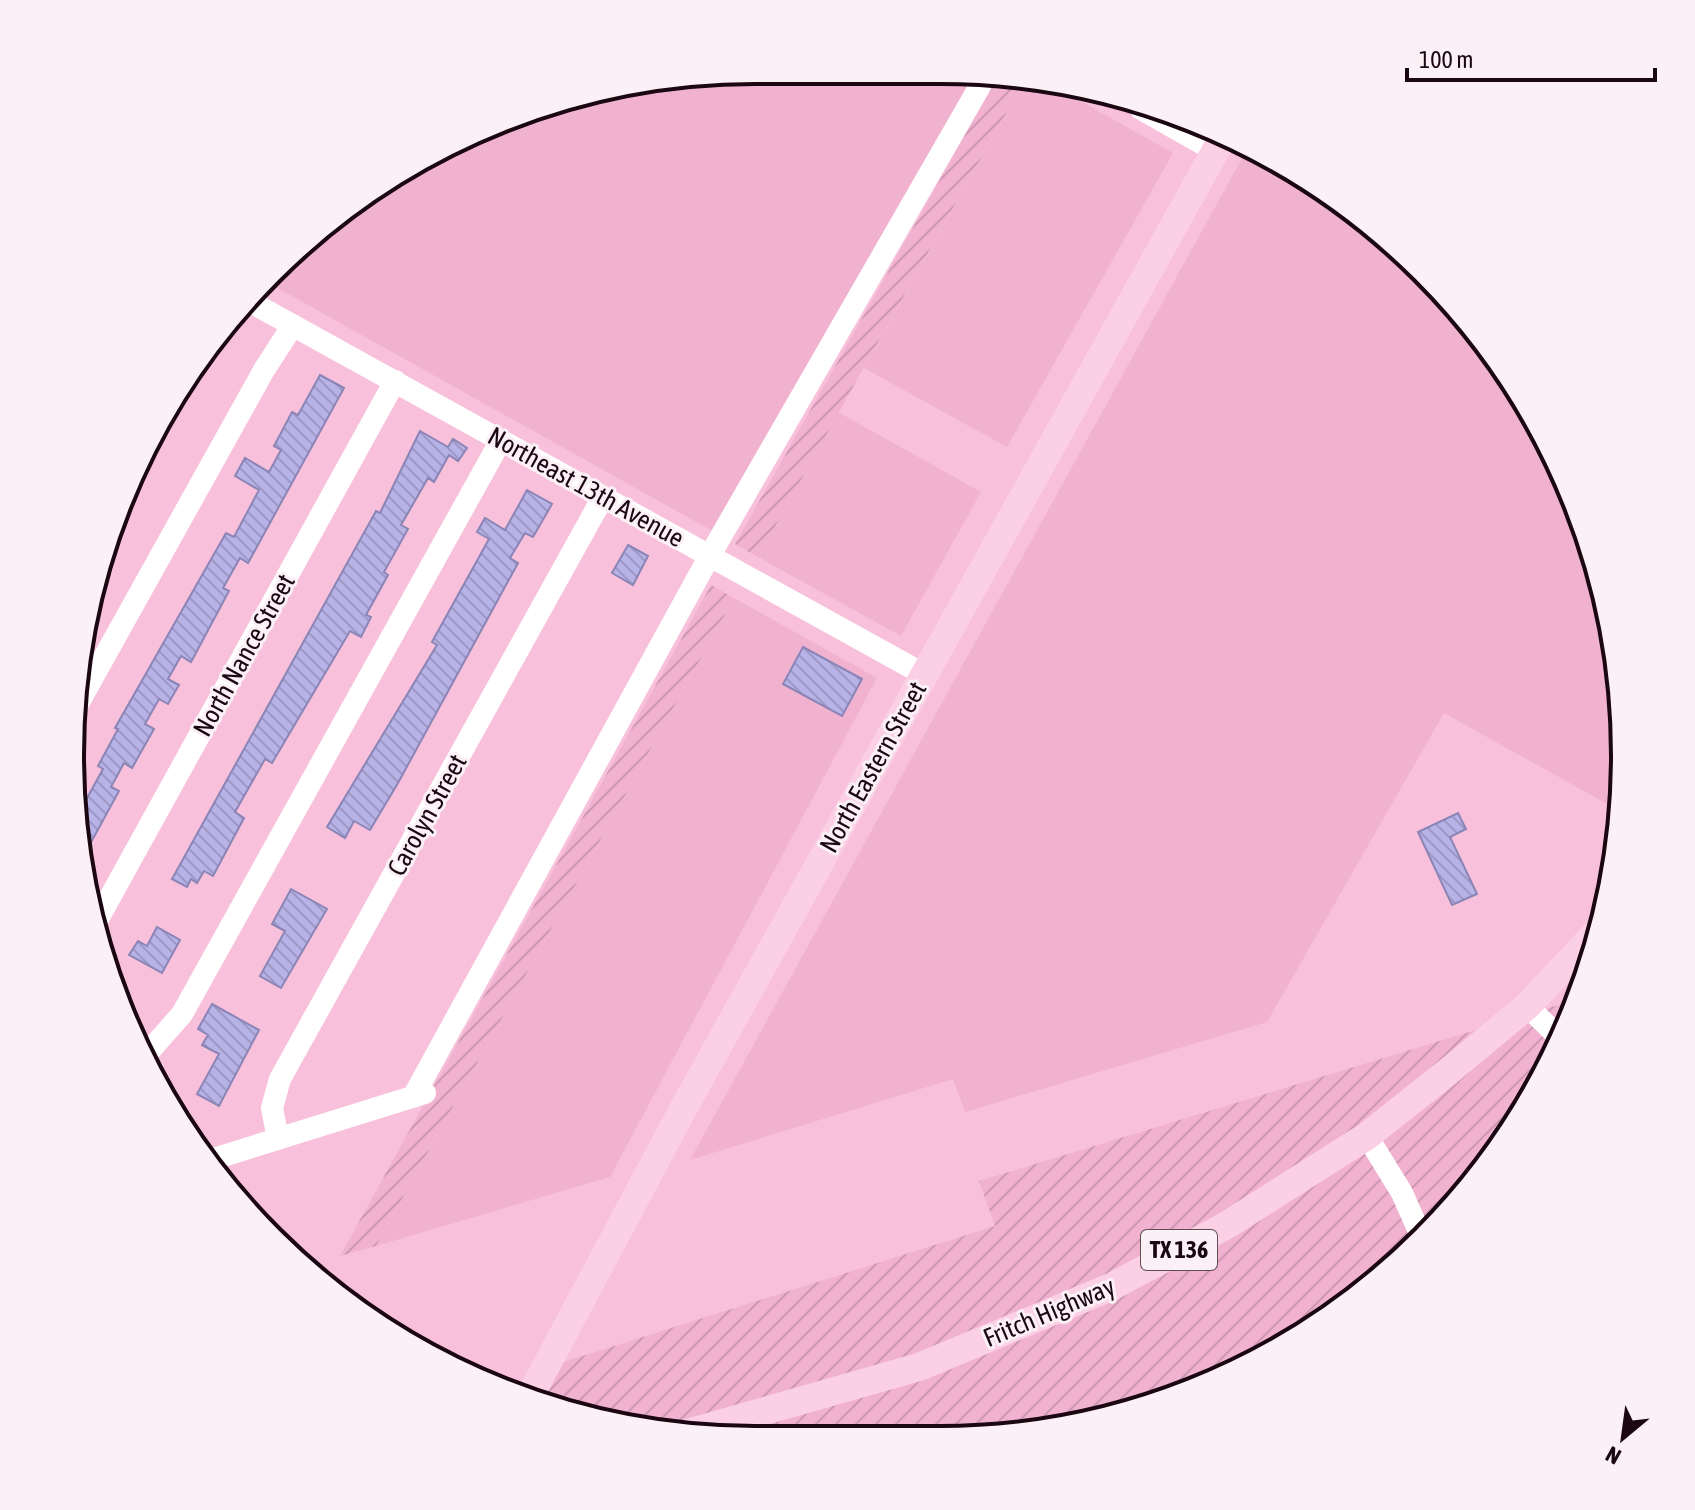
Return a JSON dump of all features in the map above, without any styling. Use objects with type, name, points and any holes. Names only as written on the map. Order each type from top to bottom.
[{"type":"main road","name":"North Eastern Street","points":[[534,1388],[682,1111],[1218,145]]},
{"type":"main road","name":"Fritch Highway","points":[[715,1425],[919,1367],[1111,1287],[1285,1191],[1367,1136],[1527,1006],[1582,948]]},
{"type":"street","points":[[219,1157],[419,1095],[709,557],[724,536],[981,85]]},
{"type":"street","points":[[1195,134],[1218,145]]},
{"type":"street","name":"Northeast 13th Avenue","points":[[258,306],[925,675]]},
{"type":"street","points":[[88,686],[264,370],[293,325]]},
{"type":"street","name":"North Nance Street","points":[[103,910],[395,381]]},
{"type":"street","points":[[151,1049],[182,1014],[501,440]]},
{"type":"street","name":"Carolyn Street","points":[[278,1139],[272,1108],[280,1079],[603,497]]},
{"type":"street","points":[[1527,1006],[1552,1030]]},
{"type":"street","points":[[1367,1136],[1402,1193],[1417,1226]]},
{"type":"shaded area","points":[[711,85],[968,85],[716,533],[275,287],[347,223],[419,174],[498,135],[581,107],[624,97]]},
{"type":"shaded area","points":[[993,86],[1020,89],[758,557],[735,544]]},
{"type":"shaded area","points":[[1020,89],[1075,98],[1173,153],[1007,447],[864,368]]},
{"type":"shaded area","points":[[1243,156],[1276,174],[1313,197],[1382,251],[1444,313],[1498,382],[1542,458],[1575,539],[1598,624],[1610,711],[1609,805],[1444,713],[1267,1022],[965,1112],[953,1079],[690,1160]]},
{"type":"shaded area","points":[[838,412],[981,492],[901,636],[758,557]]},
{"type":"shaded area","points":[[711,585],[734,598],[376,1246],[340,1256]]},
{"type":"shaded area","points":[[734,598],[877,678],[610,1177],[376,1246]]},
{"type":"shaded area","points":[[1563,1004],[1542,1052],[1498,1128],[1444,1197],[1414,1229],[1382,1259],[1313,1313],[1237,1357],[1197,1375],[1114,1403],[1071,1413],[984,1425],[711,1425],[624,1413],[540,1390],[554,1365],[995,1226],[979,1181]]},
{"type":"building","points":[[320,375],[344,388],[248,563],[240,558],[223,588],[229,591],[191,662],[181,656],[168,679],[179,685],[168,704],[159,699],[145,724],[154,729],[132,768],[124,763],[111,787],[119,791],[90,844],[85,801],[103,769],[98,766],[118,729],[115,728],[226,533],[234,537],[259,490],[235,476],[245,458],[269,472],[281,450],[274,446],[292,412],[298,415]]},
{"type":"building","points":[[420,431],[448,447],[453,439],[467,448],[458,461],[449,455],[434,482],[428,478],[401,525],[408,529],[384,572],[388,575],[366,615],[371,617],[361,637],[350,631],[272,763],[265,759],[235,812],[244,818],[213,876],[204,871],[197,883],[191,879],[187,887],[172,879],[376,511],[380,513]]},
{"type":"building","points":[[527,490],[552,504],[533,537],[525,533],[510,558],[518,563],[370,830],[354,821],[345,838],[327,827],[437,645],[432,642],[489,539],[477,532],[485,518],[505,530]]},
{"type":"building","points":[[628,545],[648,556],[633,585],[612,573]]},
{"type":"building","points":[[803,647],[862,679],[842,716],[783,684]]},
{"type":"building","points":[[1458,813],[1466,829],[1450,837],[1477,894],[1452,905],[1418,832]]},
{"type":"building","points":[[291,889],[327,909],[281,988],[260,976],[285,931],[272,924]]},
{"type":"building","points":[[157,927],[180,940],[162,973],[129,955],[138,941],[147,946]]},
{"type":"building","points":[[212,1004],[259,1030],[219,1106],[197,1094],[219,1054],[202,1045],[208,1035],[198,1029]]}]
